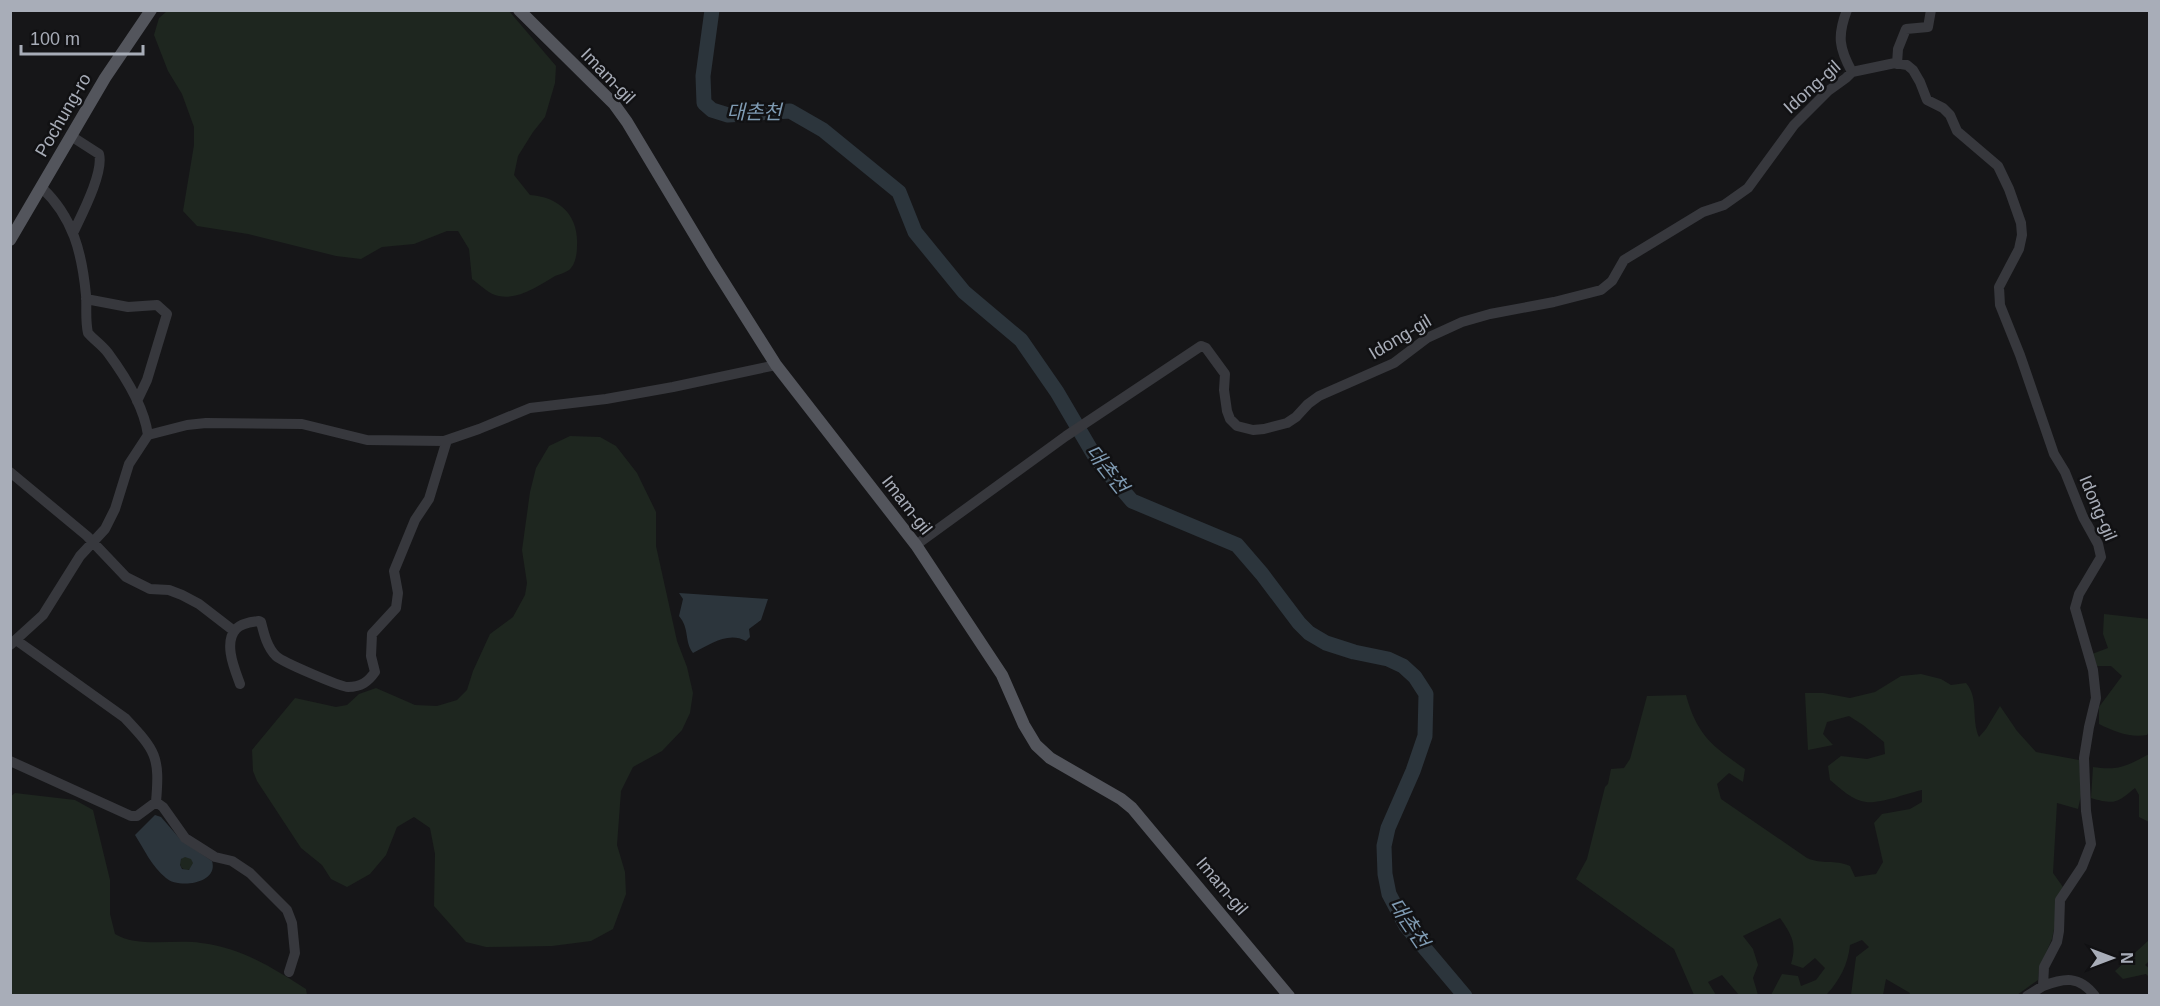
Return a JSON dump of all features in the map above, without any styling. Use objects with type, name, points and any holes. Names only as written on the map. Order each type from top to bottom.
[{"type":"main road","name":"Pochung-ro","points":[[10,240],[105,78],[151,10]]},
{"type":"main road","name":"Imam-gil","points":[[519,10],[614,104],[776,365],[916,545],[1002,675],[1024,725],[1036,745],[1050,758],[1121,799],[1132,808],[1289,996]]},
{"type":"street","points":[[1847,10],[1840,26],[1841,50],[1852,72]]},
{"type":"street","points":[[1897,64],[1898,49],[1906,29],[1928,27],[1930,10]]},
{"type":"street","name":"Idong-gil","points":[[916,545],[1066,436],[1201,346],[1206,348],[1225,374],[1225,401],[1230,419],[1244,429],[1264,429],[1287,423],[1308,404],[1330,390],[1359,380],[1394,363],[1427,338],[1462,322],[1601,290],[1612,281],[1624,260],[1703,212],[1724,205],[1748,188],[1794,125],[1820,98],[1852,72],[1897,64],[1907,65],[1913,70],[1927,100],[1943,108],[1950,115],[1957,131],[1998,166],[2009,189],[2021,223],[2022,235],[2019,249],[1999,287],[2000,305],[2054,454],[2065,472],[2083,517],[2098,544],[2101,557],[2079,594],[2075,608],[2093,670],[2096,698],[2084,758],[2086,811],[2091,844],[2082,867],[2060,900],[2059,931],[2044,966],[2043,986]]},
{"type":"street","points":[[71,136],[99,154],[100,157],[92,191],[74,231]]},
{"type":"street","points":[[42,188],[53,199],[74,231],[86,299],[88,333],[108,353],[137,400],[148,435]]},
{"type":"street","points":[[86,299],[128,307],[157,305],[166,314],[147,380],[137,400]]},
{"type":"street","points":[[10,761],[131,816],[137,816],[156,802],[159,774],[156,760],[140,734],[125,718],[13,642],[43,615],[80,556],[111,520],[129,464],[148,435],[187,425],[232,422],[302,424],[367,440],[447,440],[530,408],[606,399],[776,365]]},
{"type":"street","points":[[240,684],[231,655],[234,631],[242,625],[259,621],[273,653],[293,667],[345,687],[359,686],[370,679],[375,672],[371,656],[372,634],[396,608],[398,593],[394,571],[415,520],[429,499],[447,440]]},
{"type":"street","points":[[10,472],[87,536],[126,577],[150,589],[169,590],[182,594],[234,631]]},
{"type":"street","points":[[156,802],[163,807],[185,838],[215,857],[232,861],[250,873],[287,910],[292,923],[295,953],[289,972]]},
{"type":"street","points":[[2027,996],[2043,986],[2068,979],[2079,981],[2089,987],[2095,996]]},
{"type":"shaded area","points":[[167,11],[509,11],[556,66],[555,83],[545,117],[518,156],[514,175],[530,195],[550,199],[571,217],[577,235],[573,266],[568,271],[526,292],[503,297],[492,294],[472,279],[469,249],[458,231],[447,231],[414,244],[382,247],[361,259],[336,256],[248,234],[197,226],[183,211],[194,145],[194,127],[182,94],[168,71],[154,35],[159,18]]},
{"type":"shaded area","points":[[570,436],[600,437],[616,446],[637,473],[656,512],[656,546],[677,641],[687,667],[693,693],[690,713],[682,730],[662,751],[633,767],[621,791],[617,845],[625,872],[626,894],[613,929],[591,941],[552,946],[486,947],[466,942],[434,906],[435,854],[430,828],[414,817],[397,827],[386,855],[370,874],[347,887],[331,879],[322,865],[301,848],[257,781],[253,771],[252,750],[295,698],[336,707],[347,705],[359,694],[376,688],[415,705],[437,706],[457,700],[467,690],[490,634],[513,617],[525,595],[527,583],[522,550],[530,492],[536,468],[549,446]]},
{"type":"shaded area","points":[[679,593],[768,599],[761,620],[749,629],[750,637],[746,641],[739,638],[726,638],[693,653],[685,626],[679,616],[683,599]]},
{"type":"shaded area","points":[[2104,614],[2149,619],[2150,731],[2147,735],[2123,734],[2099,724],[2099,707],[2122,676],[2111,666],[2097,666],[2092,654],[2108,648],[2103,634]]},
{"type":"shaded area","points":[[1921,674],[1941,679],[1951,685],[1966,683],[1974,702],[1975,723],[1979,737],[2000,706],[2017,731],[2036,752],[2079,760],[2082,791],[2078,809],[2057,803],[2053,873],[2063,887],[2052,939],[2039,969],[2038,980],[2017,995],[1909,995],[1910,993],[1886,979],[1883,995],[1851,995],[1856,957],[1869,947],[1862,940],[1850,945],[1843,971],[1827,994],[1771,995],[1782,974],[1798,976],[1801,986],[1816,980],[1825,968],[1815,958],[1803,968],[1791,964],[1794,951],[1792,940],[1780,918],[1743,936],[1753,949],[1758,965],[1753,978],[1758,995],[1739,995],[1722,975],[1708,982],[1716,995],[1694,995],[1674,949],[1576,879],[1587,859],[1611,769],[1624,768],[1630,759],[1647,696],[1686,695],[1695,720],[1707,738],[1745,769],[1743,782],[1729,773],[1717,784],[1721,799],[1807,858],[1850,866],[1855,877],[1876,874],[1883,862],[1874,823],[1882,814],[1910,809],[1922,802],[1922,790],[1886,800],[1866,802],[1852,797],[1838,787],[1830,780],[1828,766],[1841,756],[1867,759],[1885,754],[1884,742],[1849,716],[1827,722],[1823,734],[1833,745],[1808,750],[1805,693],[1823,693],[1850,698],[1875,692],[1901,676]]},
{"type":"shaded area","points":[[2149,754],[2149,822],[2139,817],[2139,795],[2135,788],[2124,797],[2111,802],[2091,798],[2093,767],[2122,766]]},
{"type":"shaded area","points":[[15,793],[75,800],[93,810],[110,880],[110,914],[115,934],[134,941],[191,942],[230,949],[281,973],[306,989],[307,995],[11,995],[10,797]]},
{"type":"shaded area","points":[[155,815],[161,817],[181,840],[212,861],[213,869],[204,879],[196,882],[188,884],[172,881],[157,869],[135,835]],"holes":[[[185,857],[191,859],[193,863],[189,870],[182,869],[181,859]]]},
{"type":"shaded area","points":[[187,856],[192,858],[194,863],[192,868],[187,870],[182,868],[180,863],[182,858]]},
{"type":"shaded area","points":[[2149,940],[2149,961],[2145,965],[2149,968],[2149,977],[2146,974],[2123,979],[2115,971]]},
{"type":"waterway","name":"대촌천","points":[[712,10],[703,76],[704,103],[712,110],[728,115],[790,111],[823,130],[899,192],[915,232],[964,292],[1021,340],[1057,392],[1097,460],[1132,501],[1237,545],[1309,633],[1326,643],[1388,659],[1403,666],[1415,677],[1426,694],[1425,736],[1413,771],[1388,828],[1384,846],[1385,874],[1389,894],[1406,926],[1465,996]]}]
